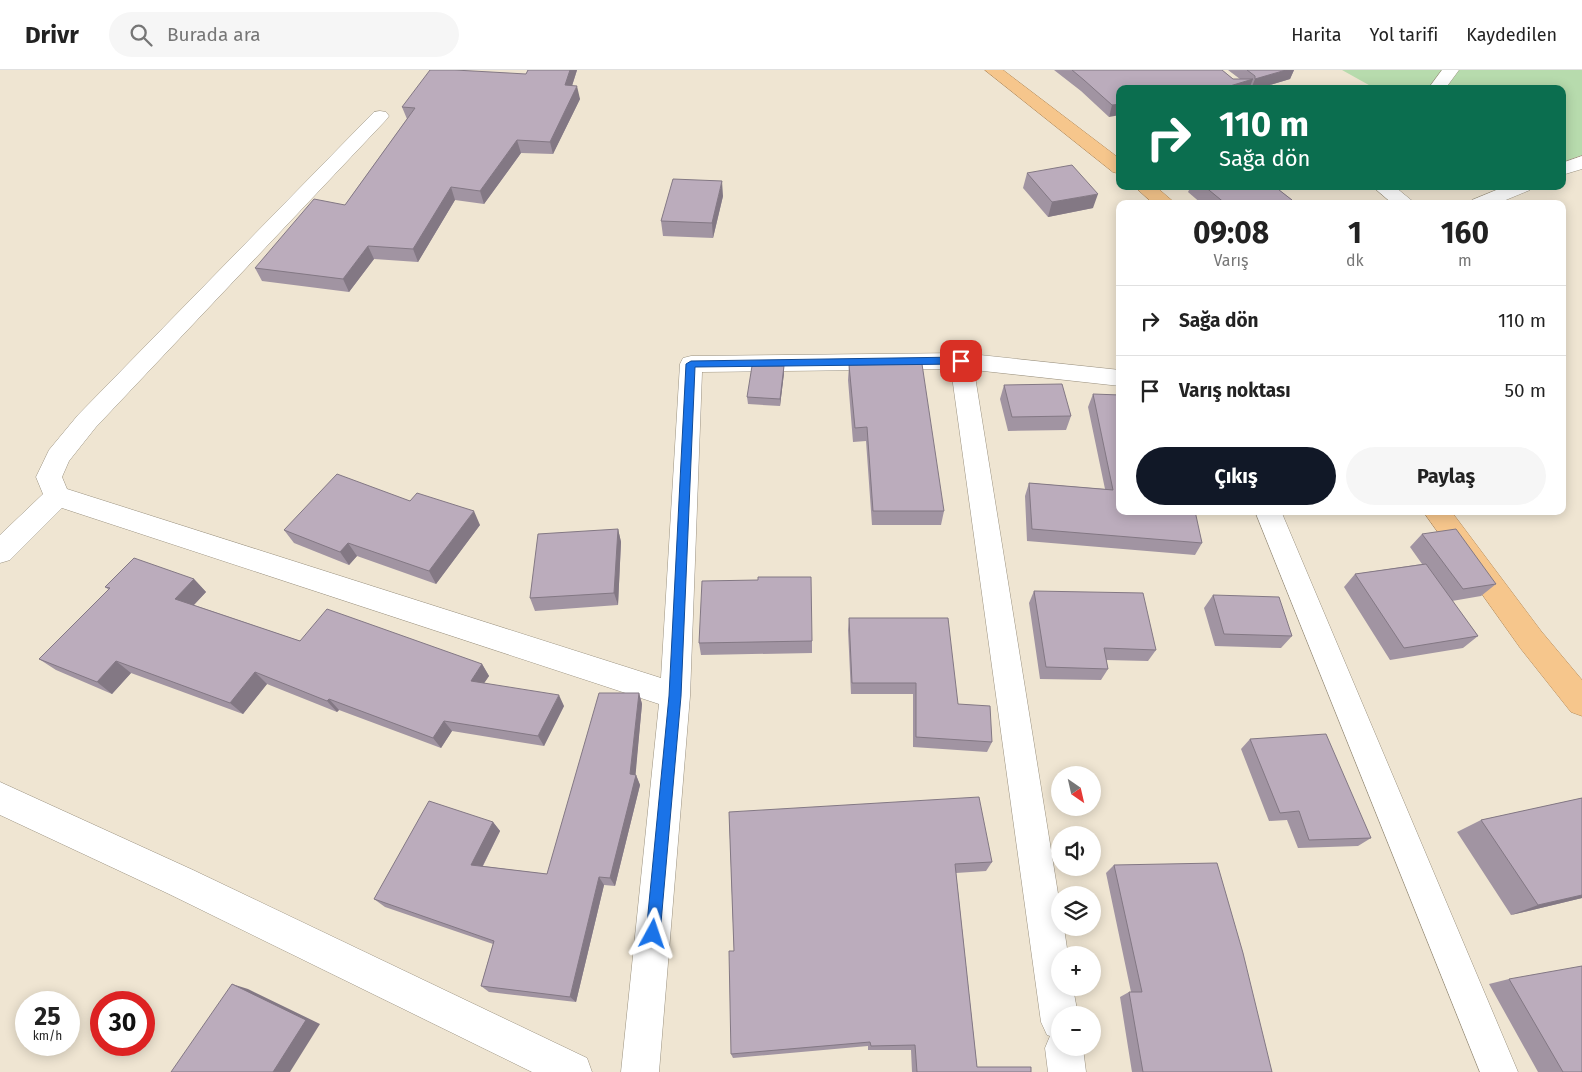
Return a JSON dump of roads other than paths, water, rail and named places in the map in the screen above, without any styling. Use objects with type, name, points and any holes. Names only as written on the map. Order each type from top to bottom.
[{"type":"highway","points":[[993,70],[1116,165]]},
{"type":"highway","points":[[1002,70],[1116,159]]},
{"type":"highway","points":[[1148,190],[1161,200]]},
{"type":"highway","points":[[1157,190],[1168,200]]},
{"type":"highway","points":[[1439,515],[1531,640],[1582,702]]},
{"type":"highway","points":[[1451,515],[1554,652],[1582,684]]},
{"type":"street","points":[[1439,85],[1451,70]]},
{"type":"street","points":[[380,116],[87,421],[58,456],[49,477],[57,496],[675,696]]},
{"type":"street","points":[[1566,168],[1582,162]]},
{"type":"street","points":[[1387,190],[1400,200]]},
{"type":"street","points":[[1489,200],[1513,190]]},
{"type":"street","points":[[961,361],[1058,1006]]},
{"type":"street","points":[[640,1072],[675,696],[691,364],[961,361],[1116,378]]},
{"type":"street","points":[[0,552],[57,496]]},
{"type":"street","points":[[1270,515],[1499,1072]]},
{"type":"street","points":[[0,798],[190,887],[572,1072]]},
{"type":"street","points":[[1065,1056],[1067,1072]]}]
